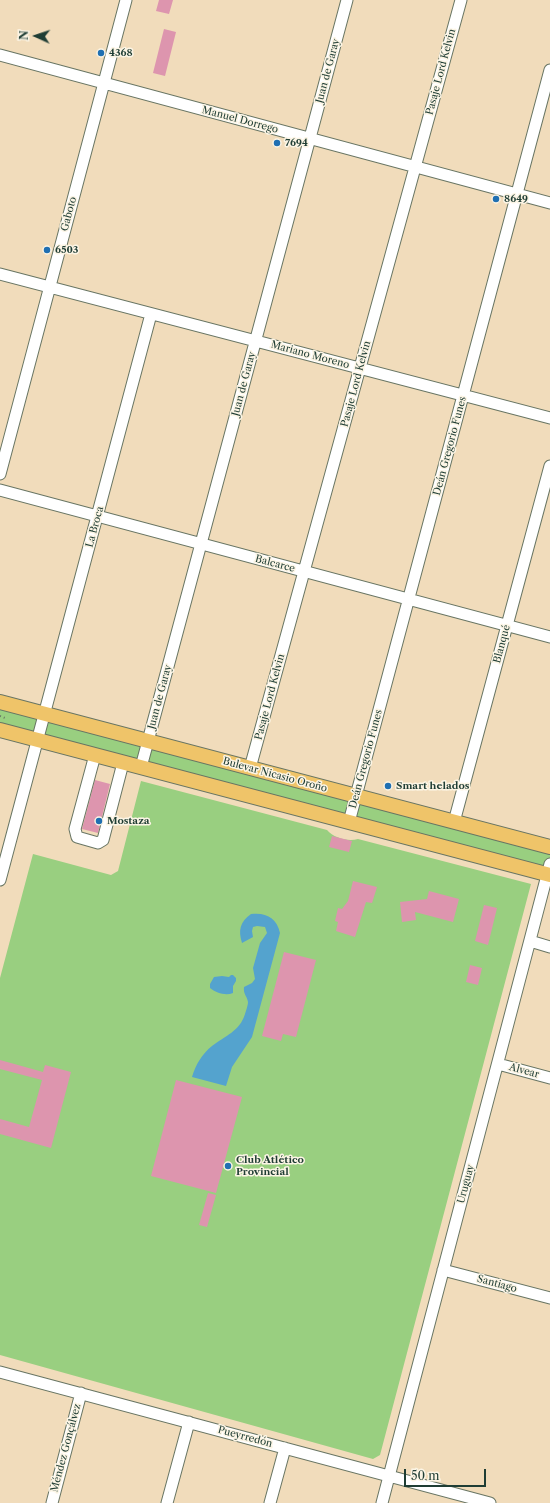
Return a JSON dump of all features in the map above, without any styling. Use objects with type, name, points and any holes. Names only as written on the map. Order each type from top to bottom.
[{"type":"main road","name":"Bulevar Nicasio Oroño","points":[[0,702],[550,847]]},
{"type":"main road","points":[[0,730],[349,822],[549,871]]},
{"type":"street","name":"Gaboto","points":[[0,474],[126,0]]},
{"type":"street","name":"Juan de Garay","points":[[141,767],[347,0]]},
{"type":"street","name":"Pasaje Lord Kelvin","points":[[250,768],[461,0]]},
{"type":"street","name":"Manuel Dorrego","points":[[0,55],[550,203]]},
{"type":"street","name":"Deán Gregorio Funes","points":[[349,822],[550,70]]},
{"type":"street","name":"Mariano Moreno","points":[[0,274],[550,418]]},
{"type":"street","name":"La Broca","points":[[0,880],[151,314]]},
{"type":"street","name":"Blanqué","points":[[454,822],[550,466]]},
{"type":"street","name":"Balcarce","points":[[0,490],[550,637]]},
{"type":"street","points":[[95,755],[75,830],[77,837],[98,843],[103,840],[123,763]]},
{"type":"street","name":"Uruguay","points":[[382,1503],[549,871]]},
{"type":"street","points":[[530,941],[550,947]]},
{"type":"street","name":"Alvear","points":[[498,1064],[550,1078]]},
{"type":"street","name":"Santiago","points":[[443,1270],[550,1298]]},
{"type":"street","name":"Pueyrredón","points":[[0,1372],[490,1503]]},
{"type":"street","name":"Méndez Gonçálvez","points":[[52,1503],[81,1393]]},
{"type":"street","points":[[167,1503],[189,1422]]},
{"type":"street","points":[[270,1503],[285,1448]]},
{"type":"green space","points":[[0,702],[550,847],[550,875],[0,730]]},
{"type":"green space","name":"Club Atlético Provincial","points":[[141,781],[327,830],[341,839],[358,839],[531,884],[380,1455],[373,1459],[0,1355],[0,978],[33,854],[111,875],[118,871]]},
{"type":"water","points":[[251,914],[261,914],[270,917],[276,923],[280,933],[252,1037],[232,1067],[226,1086],[192,1077],[197,1064],[205,1052],[232,1033],[243,1020],[248,1002],[244,987],[252,983],[255,979],[253,968],[260,943],[267,933],[265,927],[253,927],[253,937],[242,943],[240,930],[242,923]]},
{"type":"water","points":[[231,975],[236,978],[233,986],[233,993],[221,994],[210,988],[210,984],[214,977],[229,977]]},
{"type":"building","points":[[159,0],[173,0],[169,14],[156,11]]},
{"type":"building","points":[[164,29],[176,32],[165,76],[153,73]]},
{"type":"building","points":[[95,780],[110,784],[98,833],[82,829]]},
{"type":"building","points":[[332,836],[352,841],[349,852],[329,847]]},
{"type":"building","points":[[353,881],[377,887],[372,903],[366,902],[355,937],[336,931],[338,922],[335,921],[338,908],[342,909],[348,901]]},
{"type":"building","points":[[429,891],[459,899],[453,922],[415,912],[416,920],[402,922],[400,902],[427,899]]},
{"type":"building","points":[[484,905],[497,908],[488,945],[475,941]]},
{"type":"building","points":[[284,952],[316,960],[296,1037],[283,1034],[281,1041],[262,1036]]},
{"type":"building","points":[[470,965],[482,968],[478,985],[466,982]]},
{"type":"building","points":[[0,1060],[43,1072],[45,1065],[71,1072],[51,1148],[0,1134],[0,1119],[29,1127],[42,1080],[0,1069]]},
{"type":"building","points":[[176,1080],[242,1097],[216,1193],[151,1176]]},
{"type":"building","points":[[208,1193],[216,1195],[207,1227],[199,1225]]},
{"type":"place","name":"4368","points":[[101,53]]},
{"type":"place","name":"7694","points":[[277,143]]},
{"type":"place","name":"8649","points":[[496,199]]},
{"type":"place","name":"6503","points":[[47,250]]},
{"type":"place","name":"Smart helados","points":[[388,786]]},
{"type":"place","name":"Mostaza","points":[[99,821]]},
{"type":"place","name":"Club Atlético Provincial","points":[[228,1166]]}]
